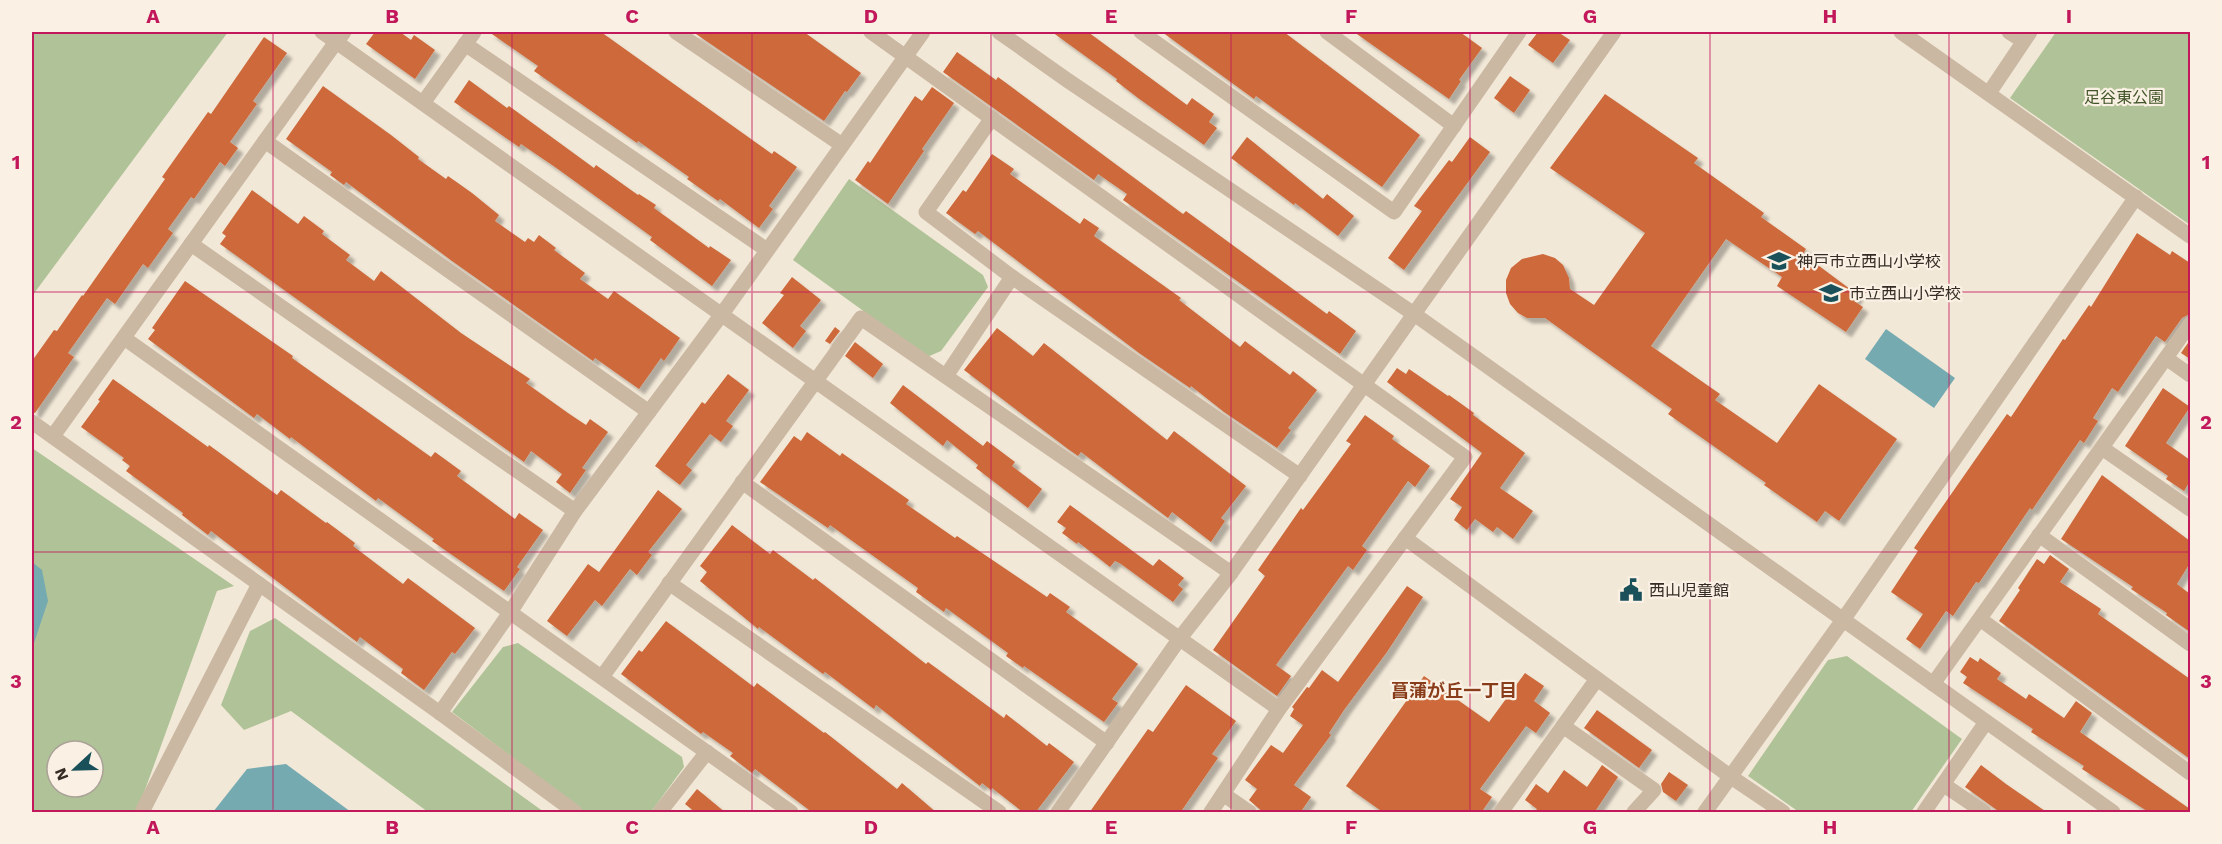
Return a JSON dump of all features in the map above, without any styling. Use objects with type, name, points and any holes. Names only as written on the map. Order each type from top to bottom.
[{"type":"street","points":[[322,32],[340,37],[423,103],[1279,709]]},
{"type":"street","points":[[676,32],[842,145]]},
{"type":"street","points":[[871,32],[1465,457],[1279,709],[1211,813]]},
{"type":"street","points":[[440,713],[511,611],[575,511],[722,314],[923,32]]},
{"type":"street","points":[[999,32],[1414,314],[2113,813]]},
{"type":"street","points":[[1141,32],[1394,212],[1519,32]]},
{"type":"street","points":[[1327,32],[1454,126]]},
{"type":"street","points":[[1058,813],[1180,638],[1300,476],[1614,32]]},
{"type":"street","points":[[1901,32],[2190,236]]},
{"type":"street","points":[[1989,93],[2026,36],[2009,32]]},
{"type":"street","points":[[53,436],[340,37]]},
{"type":"street","points":[[423,103],[470,38],[767,250]]},
{"type":"street","points":[[992,118],[926,212],[1012,277],[1300,476]]},
{"type":"street","points":[[265,141],[649,412]]},
{"type":"street","points":[[1705,813],[1843,620],[2136,197]]},
{"type":"street","points":[[191,244],[575,511]]},
{"type":"street","points":[[945,376],[1012,277]]},
{"type":"street","points":[[602,677],[861,318],[1230,573]]},
{"type":"street","points":[[1933,684],[2190,324]]},
{"type":"street","points":[[124,338],[792,813]]},
{"type":"street","points":[[2166,358],[2190,375]]},
{"type":"street","points":[[32,422],[440,713],[575,813]]},
{"type":"street","points":[[2102,448],[2190,509]]},
{"type":"street","points":[[742,482],[1107,743]]},
{"type":"street","points":[[2040,535],[2190,644]]},
{"type":"street","points":[[1405,538],[1783,813]]},
{"type":"street","points":[[669,583],[999,813]]},
{"type":"street","points":[[142,813],[259,584]]},
{"type":"street","points":[[1980,619],[2190,773]]},
{"type":"street","points":[[1501,813],[1597,679]]},
{"type":"street","points":[[1924,813],[1986,722]]},
{"type":"street","points":[[1563,726],[1654,790],[1634,813]]},
{"type":"street","points":[[660,813],[707,753]]},
{"type":"street","points":[[1944,785],[1984,813]]},
{"type":"street","points":[[1223,794],[1249,813]]},
{"type":"green space","points":[[32,32],[228,32],[32,296]]},
{"type":"green space","name":"足谷東公園","points":[[2056,32],[2190,32],[2190,225],[2010,98]]},
{"type":"green space","points":[[849,179],[983,275],[988,287],[941,351],[927,357],[793,260]]},
{"type":"green space","points":[[32,448],[234,586],[217,591],[137,812],[32,812]]},
{"type":"green space","points":[[275,618],[544,812],[428,812],[291,711],[244,730],[221,705],[250,631]]},
{"type":"green space","points":[[518,643],[682,757],[684,767],[651,812],[585,812],[452,712],[503,647]]},
{"type":"green space","points":[[1847,656],[1962,739],[1911,812],[1799,812],[1748,776],[1828,660]]},
{"type":"water","points":[[1886,329],[1955,378],[1934,408],[1865,359]]},
{"type":"water","points":[[32,562],[42,570],[48,601],[32,649]]},
{"type":"water","points":[[286,764],[351,812],[213,812],[247,769]]},
{"type":"building","points":[[375,32],[400,32],[411,40],[414,35],[435,50],[415,79],[366,44]]},
{"type":"building","points":[[489,32],[601,32],[772,154],[774,151],[797,167],[769,206],[773,209],[759,228],[720,199],[718,201],[687,179],[689,177],[638,141],[637,143],[534,71],[538,66]]},
{"type":"building","points":[[693,32],[804,32],[861,73],[824,121]]},
{"type":"building","points":[[1052,32],[1088,32],[1187,105],[1192,98],[1214,114],[1209,122],[1217,128],[1204,145]]},
{"type":"building","points":[[1162,32],[1284,32],[1420,135],[1382,187],[1256,96],[1254,99]]},
{"type":"building","points":[[1354,32],[1460,32],[1482,48],[1459,80],[1461,81],[1449,99]]},
{"type":"building","points":[[1538,32],[1558,32],[1570,40],[1553,63],[1528,45]]},
{"type":"building","points":[[264,37],[287,53],[253,101],[257,104],[230,142],[238,148],[225,166],[220,162],[194,199],[191,197],[168,229],[173,233],[148,268],[143,264],[115,304],[107,298],[68,353],[74,357],[35,413],[32,412],[32,361],[54,330],[57,331],[83,296],[165,179],[162,177],[208,112],[211,114]]},
{"type":"building","points":[[957,52],[996,80],[998,77],[1183,214],[1186,211],[1327,314],[1329,311],[1356,331],[1340,354],[1123,200],[1127,194],[1098,174],[1094,180],[943,72]]},
{"type":"building","points":[[1510,76],[1530,90],[1514,113],[1494,98]]},
{"type":"building","points":[[469,80],[594,168],[596,165],[656,205],[654,208],[709,248],[710,246],[731,260],[712,286],[650,240],[652,237],[555,167],[521,144],[519,147],[454,102]]},
{"type":"building","points":[[323,86],[391,135],[419,157],[418,159],[446,179],[448,176],[472,193],[499,215],[495,221],[525,242],[528,238],[534,242],[539,235],[556,248],[554,250],[585,273],[580,279],[608,299],[614,291],[680,338],[664,361],[661,358],[639,389],[595,358],[593,361],[346,182],[344,185],[330,175],[332,172],[286,139]]},
{"type":"building","points":[[932,87],[954,103],[888,204],[855,180],[868,161],[870,163],[915,96],[922,101]]},
{"type":"building","points":[[1605,94],[1698,158],[1694,163],[1764,213],[1761,217],[1806,249],[1803,254],[1858,295],[1854,301],[1863,307],[1846,332],[1777,286],[1782,277],[1726,239],[1651,346],[1720,394],[1715,400],[1777,443],[1819,384],[1897,439],[1839,521],[1825,511],[1817,522],[1668,414],[1672,409],[1545,318],[1527,318],[1518,313],[1510,304],[1506,293],[1506,280],[1511,268],[1522,259],[1543,254],[1555,258],[1563,265],[1569,278],[1570,289],[1594,305],[1645,233],[1550,168]]},
{"type":"building","points":[[1247,137],[1323,199],[1327,194],[1354,216],[1338,236],[1231,158]]},
{"type":"building","points":[[1470,137],[1490,152],[1404,270],[1388,258],[1422,211],[1414,206],[1449,160],[1452,162]]},
{"type":"building","points":[[992,154],[1014,169],[1010,174],[1080,224],[1084,218],[1099,228],[1094,236],[1181,298],[1179,300],[1240,347],[1245,341],[1290,375],[1293,371],[1317,390],[1288,428],[1291,430],[1277,448],[1191,386],[1190,388],[1139,353],[978,231],[975,234],[946,213],[963,190],[966,192]]},
{"type":"building","points":[[252,190],[298,224],[304,216],[324,231],[322,234],[350,255],[346,260],[374,281],[381,271],[461,333],[530,379],[526,383],[568,413],[586,425],[590,419],[608,432],[582,468],[586,470],[570,493],[556,482],[562,474],[531,451],[524,462],[220,244],[226,236],[222,233]]},
{"type":"building","points":[[2137,233],[2170,255],[2172,251],[2190,263],[2190,314],[2182,318],[2165,342],[2156,336],[2118,392],[2112,388],[2093,418],[2098,421],[2084,443],[2080,440],[2032,510],[2030,508],[1979,583],[1976,582],[1953,616],[1946,611],[1920,649],[1906,639],[1923,614],[1891,592],[1918,551],[1914,548],[1931,523],[2007,414],[2011,417],[2063,339],[2065,340],[2089,305],[2091,307]]},
{"type":"building","points":[[792,277],[821,300],[800,326],[806,331],[793,348],[762,323],[784,295],[780,293]]},
{"type":"building","points":[[185,281],[293,356],[292,358],[431,457],[435,452],[461,471],[457,476],[515,519],[519,513],[543,530],[517,567],[520,569],[504,591],[432,541],[434,539],[378,498],[376,501],[291,437],[290,439],[257,414],[254,418],[148,339],[155,330],[152,328]]},
{"type":"building","points":[[835,327],[840,331],[830,344],[825,341]]},
{"type":"building","points":[[997,328],[1033,356],[1044,343],[1167,440],[1174,431],[1246,486],[1221,518],[1225,521],[1211,542],[1172,512],[1168,518],[1081,452],[1078,456],[964,370]]},
{"type":"building","points":[[2190,340],[2190,359],[2181,353]]},
{"type":"building","points":[[855,342],[883,364],[873,378],[845,356]]},
{"type":"building","points":[[1397,368],[1406,374],[1409,369],[1449,395],[1525,453],[1500,488],[1533,511],[1513,539],[1497,527],[1493,532],[1475,519],[1467,530],[1454,520],[1462,507],[1450,499],[1482,453],[1387,382]]},
{"type":"building","points":[[728,374],[749,390],[726,421],[733,426],[721,442],[710,434],[686,465],[692,470],[680,485],[655,466],[702,402],[705,404]]},
{"type":"building","points":[[113,379],[277,495],[281,490],[327,522],[355,543],[353,546],[403,584],[408,578],[475,628],[455,654],[452,652],[424,690],[401,673],[403,669],[360,637],[357,642],[211,531],[208,535],[182,515],[183,513],[126,471],[130,466],[122,460],[124,458],[81,427]]},
{"type":"building","points":[[903,385],[983,446],[987,441],[1015,462],[1012,466],[1042,489],[1028,508],[976,468],[978,465],[947,440],[943,446],[890,403]]},
{"type":"building","points":[[2163,388],[2190,407],[2166,443],[2190,460],[2190,481],[2184,491],[2166,479],[2168,476],[2125,446]]},
{"type":"building","points":[[1365,415],[1394,436],[1392,439],[1430,466],[1415,487],[1408,481],[1362,546],[1367,550],[1353,570],[1348,566],[1276,665],[1291,676],[1277,696],[1213,650],[1265,576],[1258,570],[1301,508],[1303,510],[1351,444],[1346,441]]},
{"type":"building","points":[[807,432],[840,456],[842,453],[909,500],[906,504],[955,538],[957,536],[1047,597],[1050,593],[1070,607],[1066,612],[1138,664],[1112,699],[1118,703],[1104,722],[1006,656],[1008,653],[946,608],[944,612],[916,592],[918,588],[830,525],[828,528],[760,482],[794,436],[801,441]]},
{"type":"building","points":[[2102,475],[2190,541],[2190,563],[2177,584],[2190,594],[2190,632],[2166,615],[2167,613],[2131,589],[2133,587],[2061,539]]},
{"type":"building","points":[[658,490],[682,509],[648,552],[652,555],[637,575],[630,569],[602,606],[595,600],[567,636],[547,621],[588,564],[599,572]]},
{"type":"building","points":[[1070,505],[1153,566],[1159,559],[1184,578],[1178,585],[1183,589],[1173,602],[1121,564],[1115,561],[1110,567],[1078,542],[1077,544],[1062,533],[1066,528],[1057,522]]},
{"type":"building","points":[[732,525],[770,554],[773,550],[813,580],[815,578],[926,664],[928,662],[1004,718],[1006,714],[1047,746],[1049,743],[1074,762],[1035,813],[1024,813],[992,788],[991,790],[982,783],[980,786],[876,705],[874,709],[825,672],[823,674],[759,627],[758,629],[700,581],[707,572],[700,566]]},
{"type":"building","points":[[2050,555],[2069,569],[2060,582],[2101,609],[2098,614],[2190,679],[2190,759],[1999,621],[2037,559],[2044,564]]},
{"type":"building","points":[[1407,586],[1423,597],[1387,652],[1344,710],[1329,733],[1331,735],[1294,785],[1311,797],[1300,813],[1264,813],[1249,800],[1257,789],[1245,780],[1271,745],[1283,753],[1303,725],[1290,716],[1294,709],[1292,707],[1307,687],[1309,688],[1322,670],[1338,682]]},
{"type":"building","points":[[666,621],[754,687],[757,683],[825,732],[897,789],[902,783],[937,813],[813,813],[755,769],[752,773],[730,756],[733,753],[703,732],[701,734],[621,674],[639,650],[642,652]]},
{"type":"building","points":[[1970,657],[1978,662],[1980,658],[2001,673],[1997,679],[2026,699],[2029,694],[2064,718],[2076,701],[2092,713],[2080,732],[2190,809],[2190,813],[2150,813],[2082,769],[2084,766],[2031,732],[2033,729],[1963,683],[1967,677],[1960,672]]},
{"type":"building","points":[[1525,673],[1544,686],[1534,701],[1550,713],[1536,733],[1526,726],[1480,789],[1492,797],[1481,813],[1384,813],[1346,786],[1424,676],[1489,722]]},
{"type":"building","points":[[1186,685],[1236,721],[1212,754],[1218,758],[1180,813],[1089,813],[1148,729],[1153,732]]},
{"type":"building","points":[[1597,710],[1652,750],[1639,768],[1584,728]]},
{"type":"building","points":[[1602,765],[1618,777],[1594,813],[1534,813],[1537,809],[1525,800],[1536,784],[1548,793],[1564,770],[1587,787]]},
{"type":"building","points":[[1981,765],[2048,813],[2001,813],[1965,787]]},
{"type":"building","points":[[1669,772],[1688,785],[1676,801],[1663,792],[1661,784]]},
{"type":"building","points":[[697,789],[726,813],[696,813],[685,804]]},
{"type":"place","name":"神戸市立西山小学校","points":[[1779,261]]},
{"type":"place","name":"市立西山小学校","points":[[1831,293]]},
{"type":"place","name":"西山児童館","points":[[1631,590]]},
{"type":"district","name":"菖蒲が丘一丁目","points":[[1454,690]]}]
